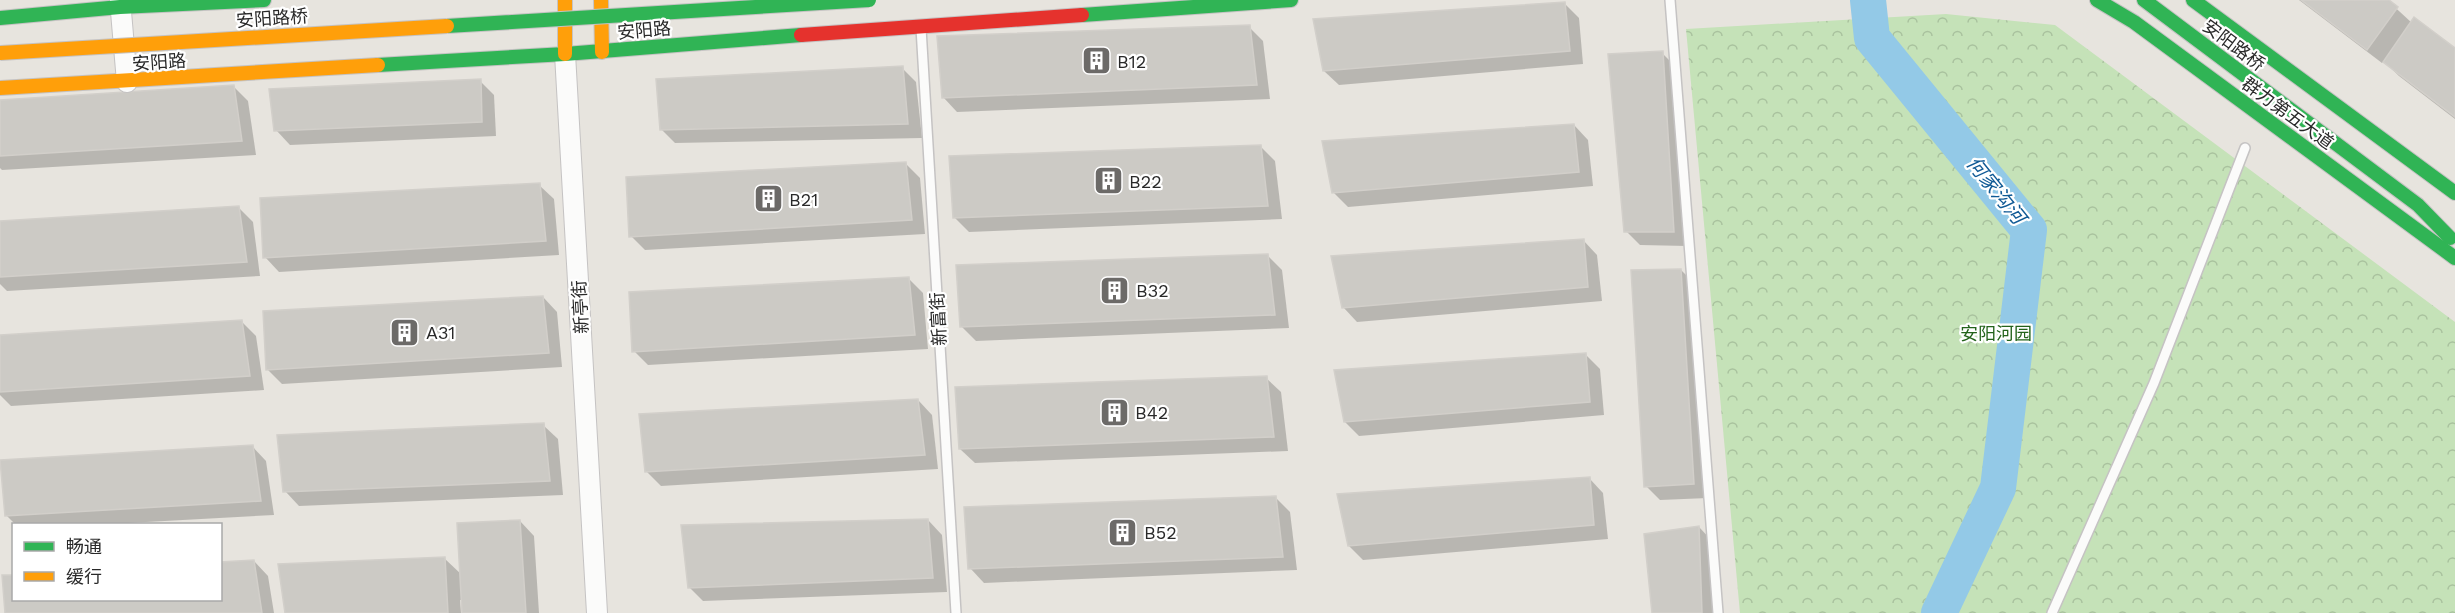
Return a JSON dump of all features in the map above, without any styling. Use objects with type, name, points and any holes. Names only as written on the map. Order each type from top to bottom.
[{"type":"main road","points":[[0,18],[120,4],[264,0]]},
{"type":"main road","name":"新亭街","points":[[565,0],[566,54]]},
{"type":"main road","points":[[601,0],[603,52]]},
{"type":"main road","name":"安阳路桥","points":[[0,53],[869,0]]},
{"type":"main road","name":"安阳路","points":[[0,88],[603,52],[921,26],[1291,0]]},
{"type":"main road","name":"群力第五大道","points":[[2097,0],[2134,22],[2455,258]]},
{"type":"main road","name":"安阳路桥","points":[[2144,0],[2418,205],[2455,243]]},
{"type":"main road","name":"群力第五大道","points":[[2193,0],[2455,193]]},
{"type":"street","points":[[120,4],[127,82]]},
{"type":"street","name":"新亭街","points":[[566,54],[597,613]]},
{"type":"lane","points":[[1670,0],[1718,613]]},
{"type":"lane","name":"新富街","points":[[921,26],[956,613]]},
{"type":"lane","points":[[2052,613],[2154,383],[2245,148]]},
{"type":"green space","name":"安阳河园","points":[[1946,14],[2055,25],[2455,322],[2455,613],[1740,613],[1686,29]]},
{"type":"building","points":[[2301,0],[2389,0],[2398,7],[2367,50]]},
{"type":"building","points":[[1565,2],[1570,51],[1323,71],[1313,19]]},
{"type":"building","points":[[2414,17],[2455,48],[2455,117],[2383,62]]},
{"type":"building","name":"B12","points":[[1250,25],[1257,85],[942,98],[937,36]]},
{"type":"building","points":[[1663,51],[1674,232],[1624,232],[1608,54]]},
{"type":"building","points":[[903,66],[908,124],[660,130],[656,79]]},
{"type":"building","points":[[481,79],[482,122],[274,131],[269,89]]},
{"type":"building","points":[[234,85],[242,141],[0,156],[0,100]]},
{"type":"building","points":[[1574,124],[1579,172],[1332,193],[1322,141]]},
{"type":"building","name":"B22","points":[[1261,145],[1268,206],[953,218],[949,156]]},
{"type":"building","name":"B21","points":[[906,162],[912,220],[629,237],[626,177]]},
{"type":"building","points":[[540,183],[546,241],[263,258],[260,198]]},
{"type":"building","points":[[239,206],[247,262],[0,277],[0,221]]},
{"type":"building","points":[[1584,239],[1588,287],[1342,308],[1331,256]]},
{"type":"building","name":"B32","points":[[1268,254],[1275,315],[960,327],[956,265]]},
{"type":"building","points":[[1681,269],[1694,484],[1644,487],[1631,270]]},
{"type":"building","points":[[909,277],[915,335],[632,352],[629,292]]},
{"type":"building","name":"A31","points":[[543,296],[549,353],[266,370],[263,311]]},
{"type":"building","points":[[242,320],[250,376],[0,392],[0,335]]},
{"type":"building","points":[[1586,353],[1590,402],[1344,422],[1334,370]]},
{"type":"building","name":"B42","points":[[1267,376],[1274,437],[959,449],[955,387]]},
{"type":"building","points":[[918,399],[925,455],[645,472],[639,414]]},
{"type":"building","points":[[544,423],[550,481],[283,492],[277,435]]},
{"type":"building","points":[[253,445],[261,501],[5,516],[0,460]]},
{"type":"building","points":[[1590,477],[1594,525],[1348,546],[1337,494]]},
{"type":"building","name":"B52","points":[[1276,496],[1283,557],[968,569],[964,507]]},
{"type":"building","points":[[928,519],[933,578],[688,588],[681,525]]},
{"type":"building","points":[[520,520],[526,613],[462,613],[457,523]]},
{"type":"building","points":[[1699,526],[1702,613],[1652,613],[1644,534]]},
{"type":"building","points":[[445,557],[448,613],[285,613],[278,564]]},
{"type":"building","points":[[254,560],[262,613],[5,613],[2,575],[12,575],[12,601],[222,601],[222,562]]},
{"type":"waterway","name":"何家沟河","points":[[1868,0],[1872,38],[2029,230],[1998,488],[1939,613]]},
{"type":"traffic: fast","points":[[0,18],[120,7],[264,0]]},
{"type":"traffic: fast","points":[[447,26],[869,0]]},
{"type":"traffic: fast","points":[[1082,15],[1291,0]]},
{"type":"traffic: fast","points":[[2097,0],[2134,22],[2455,258]]},
{"type":"traffic: fast","points":[[2144,0],[2418,205],[2450,238]]},
{"type":"traffic: fast","points":[[2193,0],[2455,193]]},
{"type":"traffic: fast","points":[[378,65],[565,54],[801,35]]},
{"type":"traffic: slow","points":[[565,0],[565,54]]},
{"type":"traffic: slow","points":[[601,0],[602,52]]},
{"type":"traffic: slow","points":[[0,53],[447,26]]},
{"type":"traffic: slow","points":[[0,88],[378,65]]},
{"type":"traffic: jam","points":[[801,35],[1082,15]]},
{"type":"place","name":"B12","points":[[1096,61]]},
{"type":"place","name":"B22","points":[[1108,181]]},
{"type":"place","name":"B21","points":[[768,199]]},
{"type":"place","name":"B32","points":[[1115,290]]},
{"type":"place","name":"A31","points":[[405,332]]},
{"type":"place","name":"B42","points":[[1114,412]]},
{"type":"place","name":"B52","points":[[1123,532]]}]
